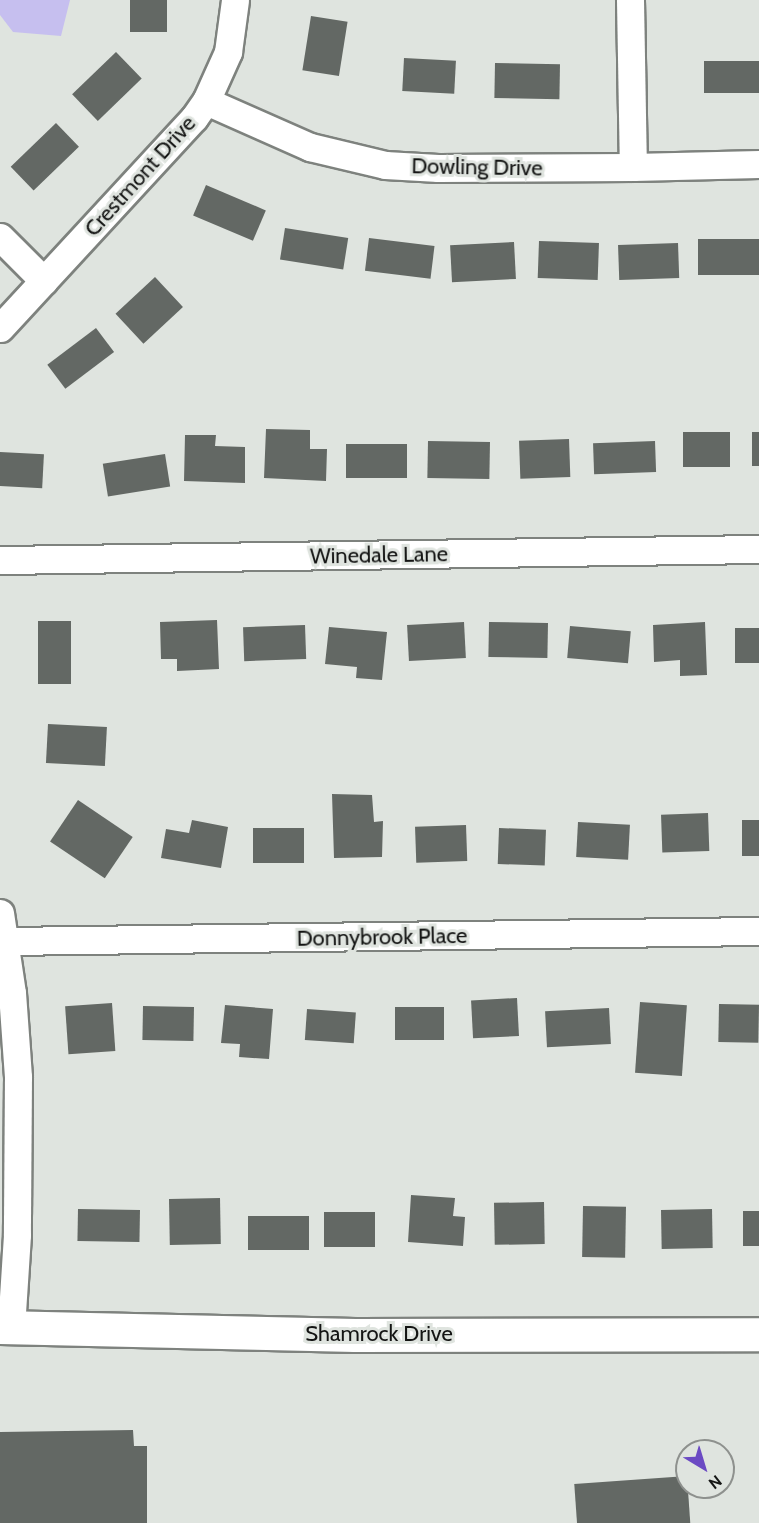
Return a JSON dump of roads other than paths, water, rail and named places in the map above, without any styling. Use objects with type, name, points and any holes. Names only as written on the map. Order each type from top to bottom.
[{"type":"street","name":"Crestmont Drive","points":[[0,328],[194,118],[206,101],[228,52],[235,0]]},
{"type":"street","points":[[630,0],[633,167]]},
{"type":"street","name":"Dowling Drive","points":[[206,101],[310,147],[385,165],[438,168],[759,164]]},
{"type":"street","points":[[0,237],[44,281]]},
{"type":"street","name":"Winedale Lane","points":[[0,560],[759,549]]},
{"type":"street","points":[[0,913],[12,993],[19,1141],[17,1235],[5,1327]]},
{"type":"street","name":"Donnybrook Place","points":[[4,940],[759,932]]},
{"type":"street","name":"Shamrock Drive","points":[[5,1327],[355,1335],[759,1334]]}]
